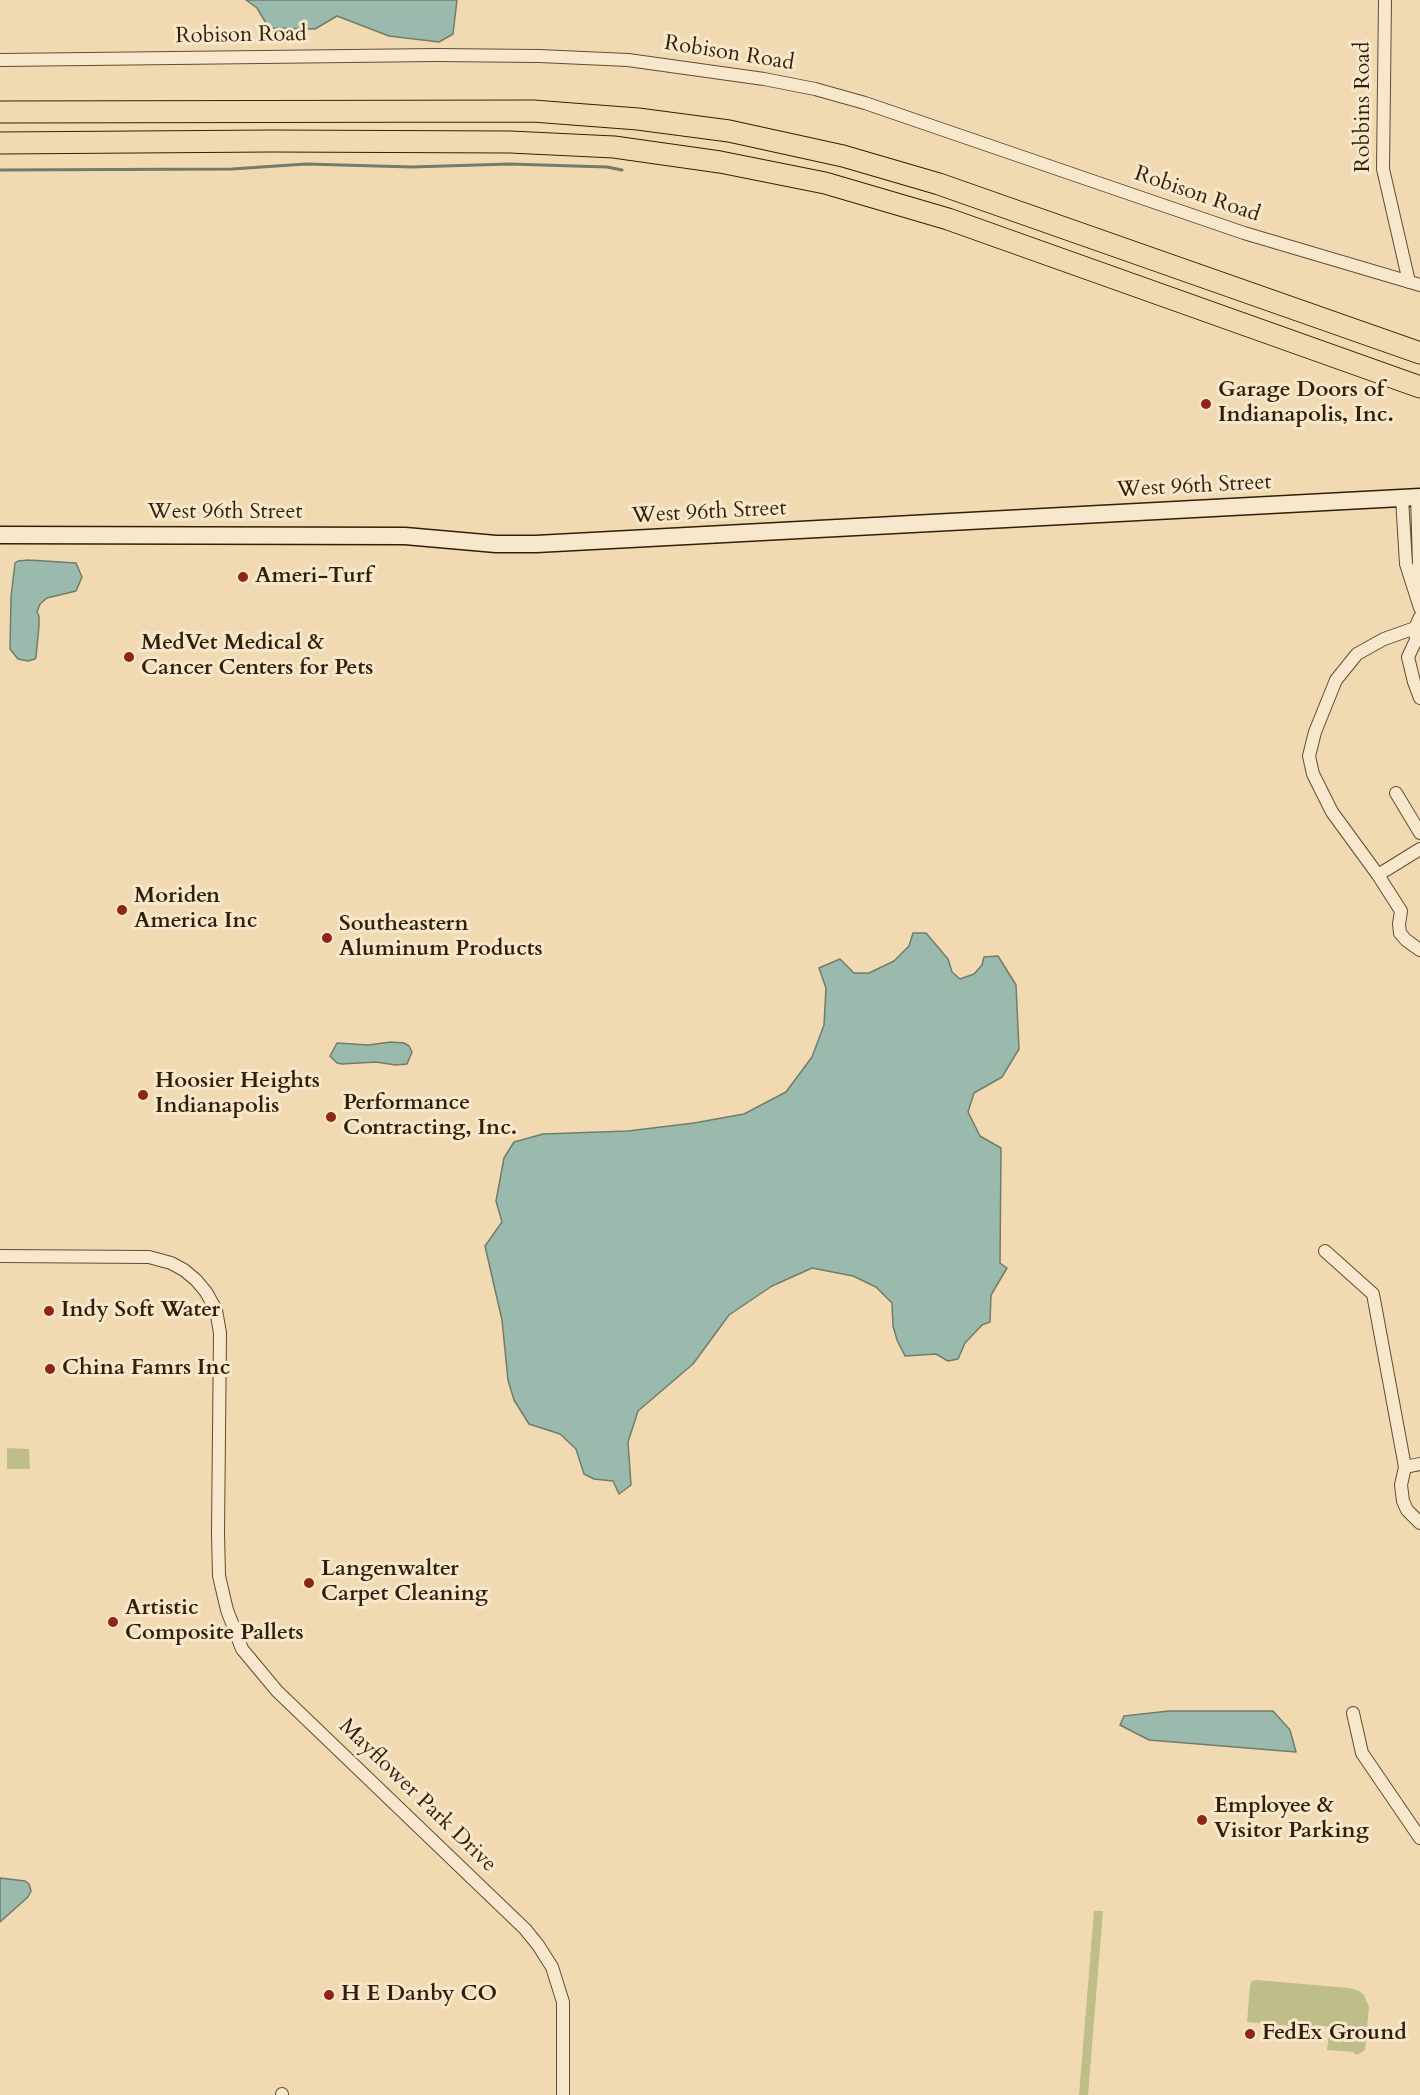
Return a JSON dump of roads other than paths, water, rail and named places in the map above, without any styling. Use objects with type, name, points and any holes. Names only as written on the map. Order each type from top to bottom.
[{"type":"highway","points":[[0,112],[533,111],[638,119],[729,131],[843,156],[939,184],[1420,353]]},
{"type":"highway","points":[[0,143],[510,142],[614,147],[720,162],[825,183],[948,219],[1420,387]]},
{"type":"street","name":"Robbins Road","points":[[1385,0],[1383,169],[1415,284]]},
{"type":"street","name":"Robison Road","points":[[0,60],[539,56],[628,60],[764,79],[815,89],[865,103],[1233,230],[1415,284]]},
{"type":"street","name":"West 96th Street","points":[[0,535],[405,536],[496,544],[536,544],[1413,498]]},
{"type":"street","points":[[1413,498],[1406,564],[1420,608]]},
{"type":"street","points":[[1418,632],[1408,657],[1413,682],[1420,698]]},
{"type":"street","points":[[1418,632],[1384,639],[1357,654],[1336,680],[1315,732],[1309,756],[1313,774],[1332,812],[1378,874],[1401,911],[1400,933],[1420,950]]},
{"type":"street","points":[[1396,793],[1420,833]]},
{"type":"street","points":[[1378,874],[1420,849]]},
{"type":"street","points":[[1325,1251],[1373,1294],[1405,1467],[1401,1485],[1402,1501],[1407,1510],[1420,1523]]},
{"type":"street","name":"Mayflower Park Drive","points":[[0,1256],[149,1257],[171,1263],[184,1270],[206,1292],[216,1310],[220,1333],[219,1576],[227,1610],[242,1649],[277,1691],[525,1929],[548,1959],[558,1982],[564,2012],[563,2095]]},
{"type":"street","points":[[1405,1467],[1420,1464]]},
{"type":"street","points":[[1353,1713],[1362,1753],[1420,1838]]},
{"type":"waterway","points":[[0,170],[232,169],[306,164],[412,167],[510,164],[607,167],[622,170]]},
{"type":"place","name":"Garage Doors of Indianapolis, Inc.","points":[[1206,404]]},
{"type":"place","name":"Ameri-Turf","points":[[243,577]]},
{"type":"place","name":"MedVet Medical & Cancer Centers for Pets","points":[[129,657]]},
{"type":"place","name":"Moriden America Inc","points":[[122,910]]},
{"type":"place","name":"Southeastern Aluminum Products","points":[[327,938]]},
{"type":"place","name":"Hoosier Heights Indianapolis","points":[[143,1095]]},
{"type":"place","name":"Performance Contracting, Inc.","points":[[331,1117]]},
{"type":"place","name":"Indy Soft Water","points":[[49,1311]]},
{"type":"place","name":"China Famrs Inc","points":[[50,1369]]},
{"type":"place","name":"Langenwalter Carpet Cleaning","points":[[309,1583]]},
{"type":"place","name":"Artistic Composite Pallets","points":[[113,1622]]},
{"type":"place","name":"Employee & Visitor Parking","points":[[1202,1820]]},
{"type":"place","name":"H E Danby CO","points":[[329,1995]]},
{"type":"place","name":"FedEx Ground","points":[[1250,2034]]}]
